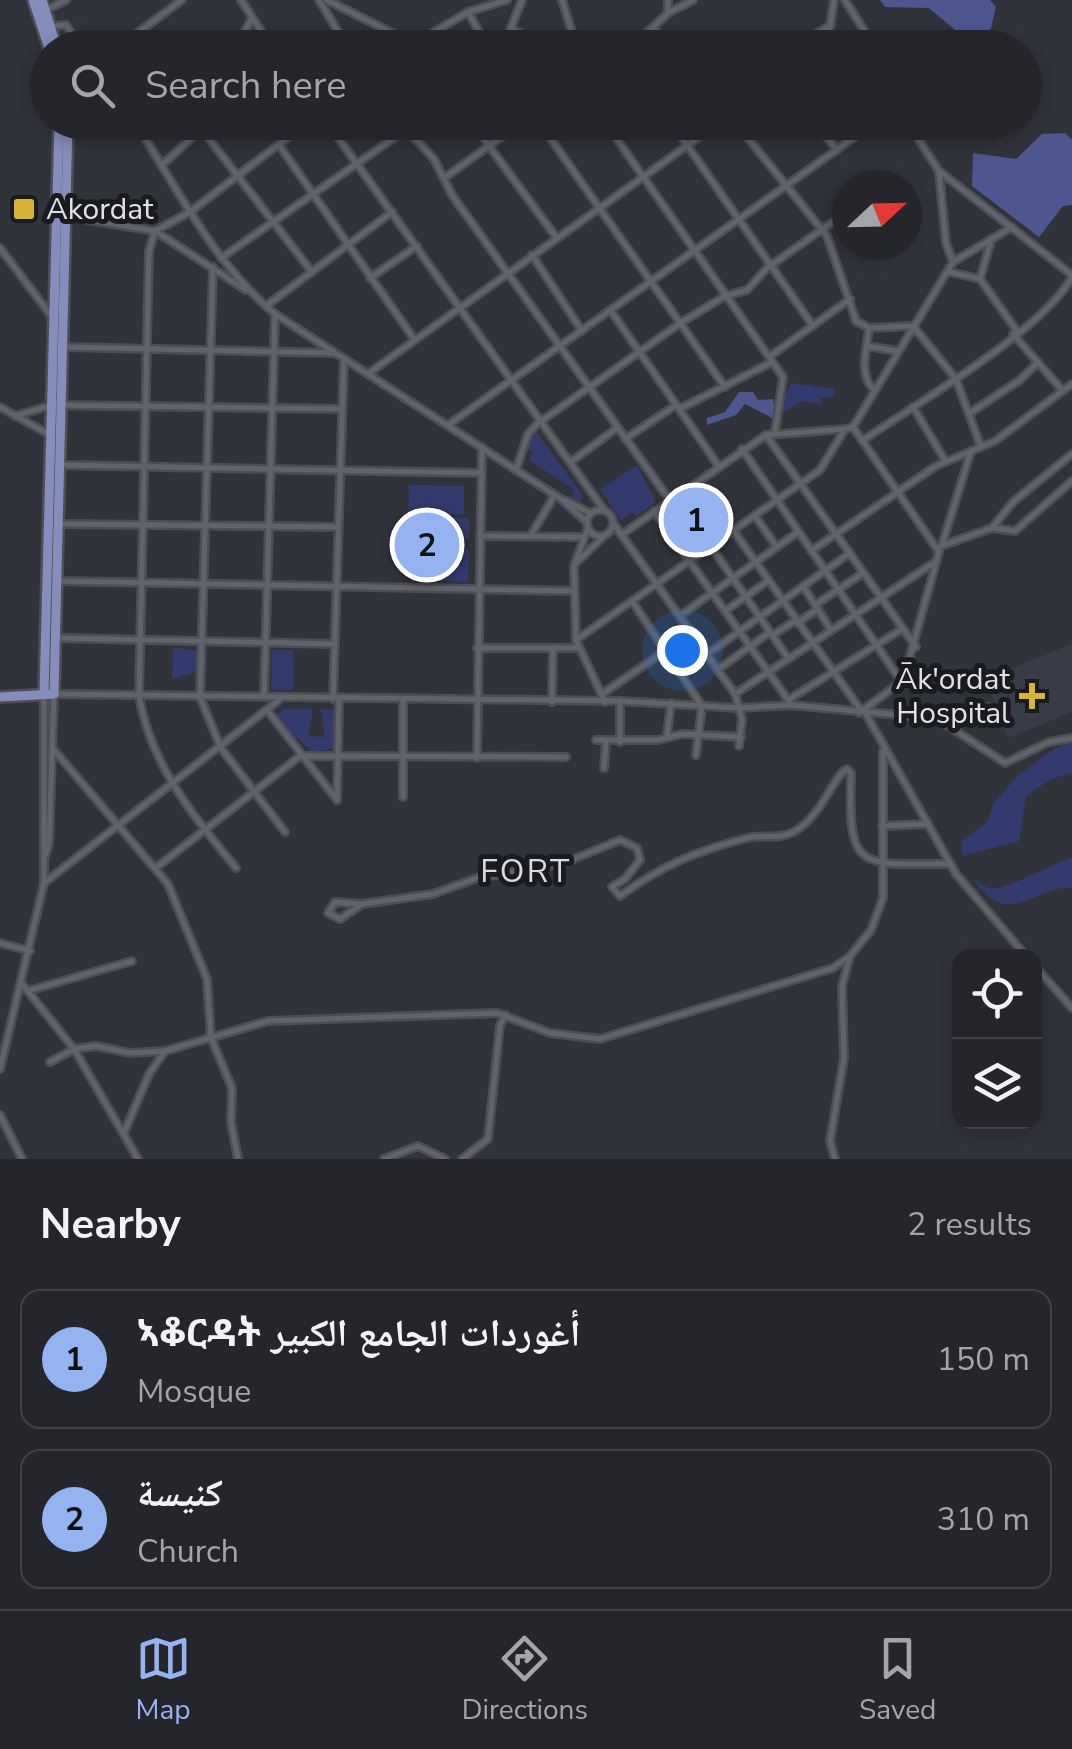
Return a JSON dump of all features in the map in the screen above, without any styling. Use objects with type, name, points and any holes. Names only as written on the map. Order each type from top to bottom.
[{"type":"main road","points":[[33,0],[43,30]]},
{"type":"main road","points":[[44,5],[53,30]]},
{"type":"main road","points":[[49,693],[52,436],[63,347],[60,140]]},
{"type":"main road","points":[[49,693],[55,638],[60,465],[53,318],[67,140]]},
{"type":"main road","points":[[0,697],[49,693]]},
{"type":"street","points":[[44,5],[66,0]]},
{"type":"street","points":[[141,30],[182,0]]},
{"type":"street","points":[[241,0],[260,30]]},
{"type":"street","points":[[319,0],[337,30]]},
{"type":"street","points":[[327,0],[390,30]]},
{"type":"street","points":[[440,30],[468,12],[506,0]]},
{"type":"street","points":[[512,29],[522,0]]},
{"type":"street","points":[[562,0],[571,30]]},
{"type":"street","points":[[668,0],[668,14]]},
{"type":"street","points":[[655,30],[668,14],[693,0]]},
{"type":"street","points":[[845,0],[864,30]]},
{"type":"street","points":[[828,30],[831,2]]},
{"type":"street","points":[[468,12],[478,30]]},
{"type":"street","points":[[246,30],[252,19]]},
{"type":"street","points":[[52,26],[66,25],[69,30]]},
{"type":"street","points":[[823,30],[828,27]]},
{"type":"street","points":[[147,140],[221,258],[252,295]]},
{"type":"street","points":[[162,165],[192,140]]},
{"type":"street","points":[[209,140],[312,272]]},
{"type":"street","points":[[236,868],[170,785],[151,741],[139,696],[149,251],[155,232],[190,212],[285,140]]},
{"type":"street","points":[[341,140],[719,669],[735,694],[739,746]]},
{"type":"street","points":[[221,258],[393,140]]},
{"type":"street","points":[[415,140],[432,156],[506,273],[669,499]]},
{"type":"street","points":[[486,140],[556,238]]},
{"type":"street","points":[[444,178],[497,140]]},
{"type":"street","points":[[552,140],[724,387]]},
{"type":"street","points":[[618,140],[784,382],[775,434]]},
{"type":"street","points":[[683,140],[773,264],[812,326]]},
{"type":"street","points":[[369,373],[694,140]]},
{"type":"street","points":[[750,140],[823,230],[856,321],[868,328],[913,326]]},
{"type":"street","points":[[829,140],[838,150]]},
{"type":"street","points":[[448,425],[853,140]]},
{"type":"street","points":[[862,441],[956,379],[1061,294],[1072,276],[939,171],[919,140]]},
{"type":"street","points":[[279,145],[346,247],[414,339]]},
{"type":"street","points":[[623,533],[766,435],[854,427],[897,351],[950,272],[953,262],[946,243],[939,171]]},
{"type":"street","points":[[266,306],[392,212]]},
{"type":"street","points":[[62,215],[155,232],[213,266],[275,314],[562,499],[592,513],[604,510]]},
{"type":"street","points":[[516,470],[528,434],[543,420],[682,322],[724,296],[746,290],[773,264],[832,223]]},
{"type":"street","points":[[953,262],[1012,227]]},
{"type":"street","points":[[980,279],[991,241]]},
{"type":"street","points":[[369,278],[417,246]]},
{"type":"street","points":[[0,248],[53,318]]},
{"type":"street","points":[[532,255],[582,331]]},
{"type":"street","points":[[213,266],[200,696],[221,748],[286,832]]},
{"type":"street","points":[[950,272],[980,279],[1015,332],[1063,392]]},
{"type":"street","points":[[625,440],[678,407],[771,360],[850,299]]},
{"type":"street","points":[[611,311],[718,466]]},
{"type":"street","points":[[264,698],[275,314]]},
{"type":"street","points":[[913,326],[956,379],[981,447]]},
{"type":"street","points":[[868,328],[866,381],[874,390]]},
{"type":"street","points":[[867,346],[897,351]]},
{"type":"street","points":[[63,347],[336,353]]},
{"type":"street","points":[[267,710],[337,800],[340,757],[335,644],[344,359]]},
{"type":"street","points":[[970,413],[1020,380],[1038,362]]},
{"type":"street","points":[[812,551],[946,461],[981,447],[1033,416],[1071,383]]},
{"type":"street","points":[[15,416],[57,405],[341,409]]},
{"type":"street","points":[[913,407],[946,461]]},
{"type":"street","points":[[0,408],[52,436]]},
{"type":"street","points":[[854,427],[940,549]]},
{"type":"street","points":[[572,461],[617,428]]},
{"type":"street","points":[[576,640],[820,470],[845,429]]},
{"type":"street","points":[[766,435],[916,647]]},
{"type":"street","points":[[477,758],[482,447]]},
{"type":"street","points":[[742,449],[901,681]]},
{"type":"street","points":[[862,712],[901,681],[916,647],[940,549],[971,452]]},
{"type":"street","points":[[940,549],[992,528],[1013,502],[1069,456],[1072,466]]},
{"type":"street","points":[[60,465],[481,473]]},
{"type":"street","points":[[992,528],[1015,531],[1072,481]]},
{"type":"street","points":[[530,536],[554,494]]},
{"type":"street","points":[[591,494],[592,513],[574,566],[576,648],[604,693],[605,702]]},
{"type":"street","points":[[562,499],[604,535]]},
{"type":"street","points":[[654,510],[790,703]]},
{"type":"street","points":[[755,516],[777,547]]},
{"type":"street","points":[[574,566],[613,523]]},
{"type":"street","points":[[58,524],[338,527]]},
{"type":"street","points":[[733,530],[832,675],[862,712],[951,864],[1020,949]]},
{"type":"street","points":[[681,615],[798,532]]},
{"type":"street","points":[[480,536],[582,537]]},
{"type":"street","points":[[710,546],[788,658]]},
{"type":"street","points":[[708,653],[850,554]]},
{"type":"street","points":[[735,694],[937,561]]},
{"type":"street","points":[[719,669],[771,634],[797,622],[863,573]]},
{"type":"street","points":[[57,581],[574,591]]},
{"type":"street","points":[[724,612],[768,581]]},
{"type":"street","points":[[803,586],[831,630]]},
{"type":"street","points":[[632,601],[702,706],[696,754]]},
{"type":"street","points":[[790,703],[902,629]]},
{"type":"street","points":[[604,693],[693,632]]},
{"type":"street","points":[[55,638],[335,644]]},
{"type":"street","points":[[477,648],[576,648]]},
{"type":"street","points":[[552,702],[553,648]]},
{"type":"street","points":[[49,693],[403,702],[620,701],[738,708],[790,703],[930,715],[990,707]]},
{"type":"street","points":[[44,858],[49,844],[52,748],[49,693]]},
{"type":"street","points":[[0,1069],[23,985],[44,883],[49,693]]},
{"type":"street","points":[[44,883],[282,698]]},
{"type":"street","points":[[620,701],[620,742]]},
{"type":"street","points":[[403,702],[403,796]]},
{"type":"street","points":[[668,735],[671,703]]},
{"type":"street","points":[[930,715],[1004,763],[1049,742],[1072,738]]},
{"type":"street","points":[[596,740],[620,742],[668,735],[741,737]]},
{"type":"street","points":[[604,768],[606,740]]},
{"type":"street","points":[[52,748],[122,824],[168,884],[207,979],[211,1038],[232,1088],[231,1122],[238,1159]]},
{"type":"street","points":[[835,1159],[830,1141],[844,1058],[842,986],[850,956],[882,908],[883,751]]},
{"type":"street","points":[[157,867],[300,756],[566,758]]},
{"type":"street","points":[[362,904],[340,919],[328,913],[332,902],[362,904],[433,894],[477,878],[562,864],[620,840],[637,848],[640,860],[625,880],[612,886],[620,896],[685,854],[751,837],[794,832],[818,813],[839,774],[847,769],[851,772],[850,837],[858,850],[882,864],[951,864]]},
{"type":"street","points":[[882,826],[926,824]]},
{"type":"street","points":[[0,943],[30,951]]},
{"type":"street","points":[[50,1062],[74,1049],[166,1052],[268,1021],[506,1014],[550,1033],[600,1039],[822,971],[850,956]]},
{"type":"street","points":[[31,990],[132,961]]},
{"type":"street","points":[[1042,974],[1072,1008]]},
{"type":"street","points":[[23,985],[31,990],[74,1049],[138,1159]]},
{"type":"street","points":[[462,1159],[488,1139],[500,1025],[506,1014]]},
{"type":"street","points":[[123,1134],[149,1074],[166,1052]]},
{"type":"street","points":[[0,1114],[22,1159]]},
{"type":"street","points":[[384,1159],[418,1146],[445,1159]]},
{"type":"shaded area","points":[[880,0],[990,0],[996,7],[989,30],[955,30],[929,8],[885,7]]},
{"type":"shaded area","points":[[1065,133],[1072,140],[1072,205],[1063,206],[1039,237],[972,186],[973,153],[1016,159],[1036,140],[1042,140],[1042,134]]},
{"type":"shaded area","points":[[791,383],[835,389],[833,397],[821,398],[821,404],[803,401],[782,413],[782,399]]},
{"type":"shaded area","points":[[739,392],[753,392],[758,400],[773,399],[776,420],[745,404],[736,415],[707,425],[707,418],[725,412]]},
{"type":"shaded area","points":[[536,431],[583,496],[579,502],[571,497],[575,490],[530,461],[532,451],[525,449],[529,436]]},
{"type":"shaded area","points":[[637,465],[656,502],[637,516],[632,512],[621,520],[600,490]]},
{"type":"shaded area","points":[[409,485],[464,486],[464,515],[408,513]]},
{"type":"shaded area","points":[[424,517],[469,518],[469,539],[424,536]]},
{"type":"shaded area","points":[[442,547],[469,550],[468,582],[422,580],[423,553],[439,553]]},
{"type":"shaded area","name":"Āk'ordat Hospital","points":[[1072,644],[1072,712],[1008,738],[985,679]]},
{"type":"shaded area","points":[[173,647],[197,651],[196,672],[172,679]]},
{"type":"shaded area","points":[[272,650],[293,650],[294,686],[290,690],[271,690]]},
{"type":"shaded area","points":[[284,709],[313,709],[308,736],[325,737],[321,709],[335,710],[335,748],[312,753],[298,738],[293,741],[275,716]]},
{"type":"shaded area","points":[[1072,742],[1072,773],[1051,779],[1026,796],[1019,841],[962,856],[961,842],[987,822],[994,802],[1019,775],[1055,748]]},
{"type":"shaded area","points":[[1072,858],[1072,888],[1022,902],[998,902],[973,879],[986,887],[1003,886]]},
{"type":"place","name":"Akordat","points":[[24,209]]},
{"type":"place","name":"ኣቆርዳት أغوردات الجامع الكبير","points":[[696,520]]},
{"type":"place","name":"كنيسة","points":[[427,545]]},
{"type":"place","name":"Āk'ordat Hospital","points":[[1032,696]]},
{"type":"district","name":"FORT","points":[[526,871]]}]
